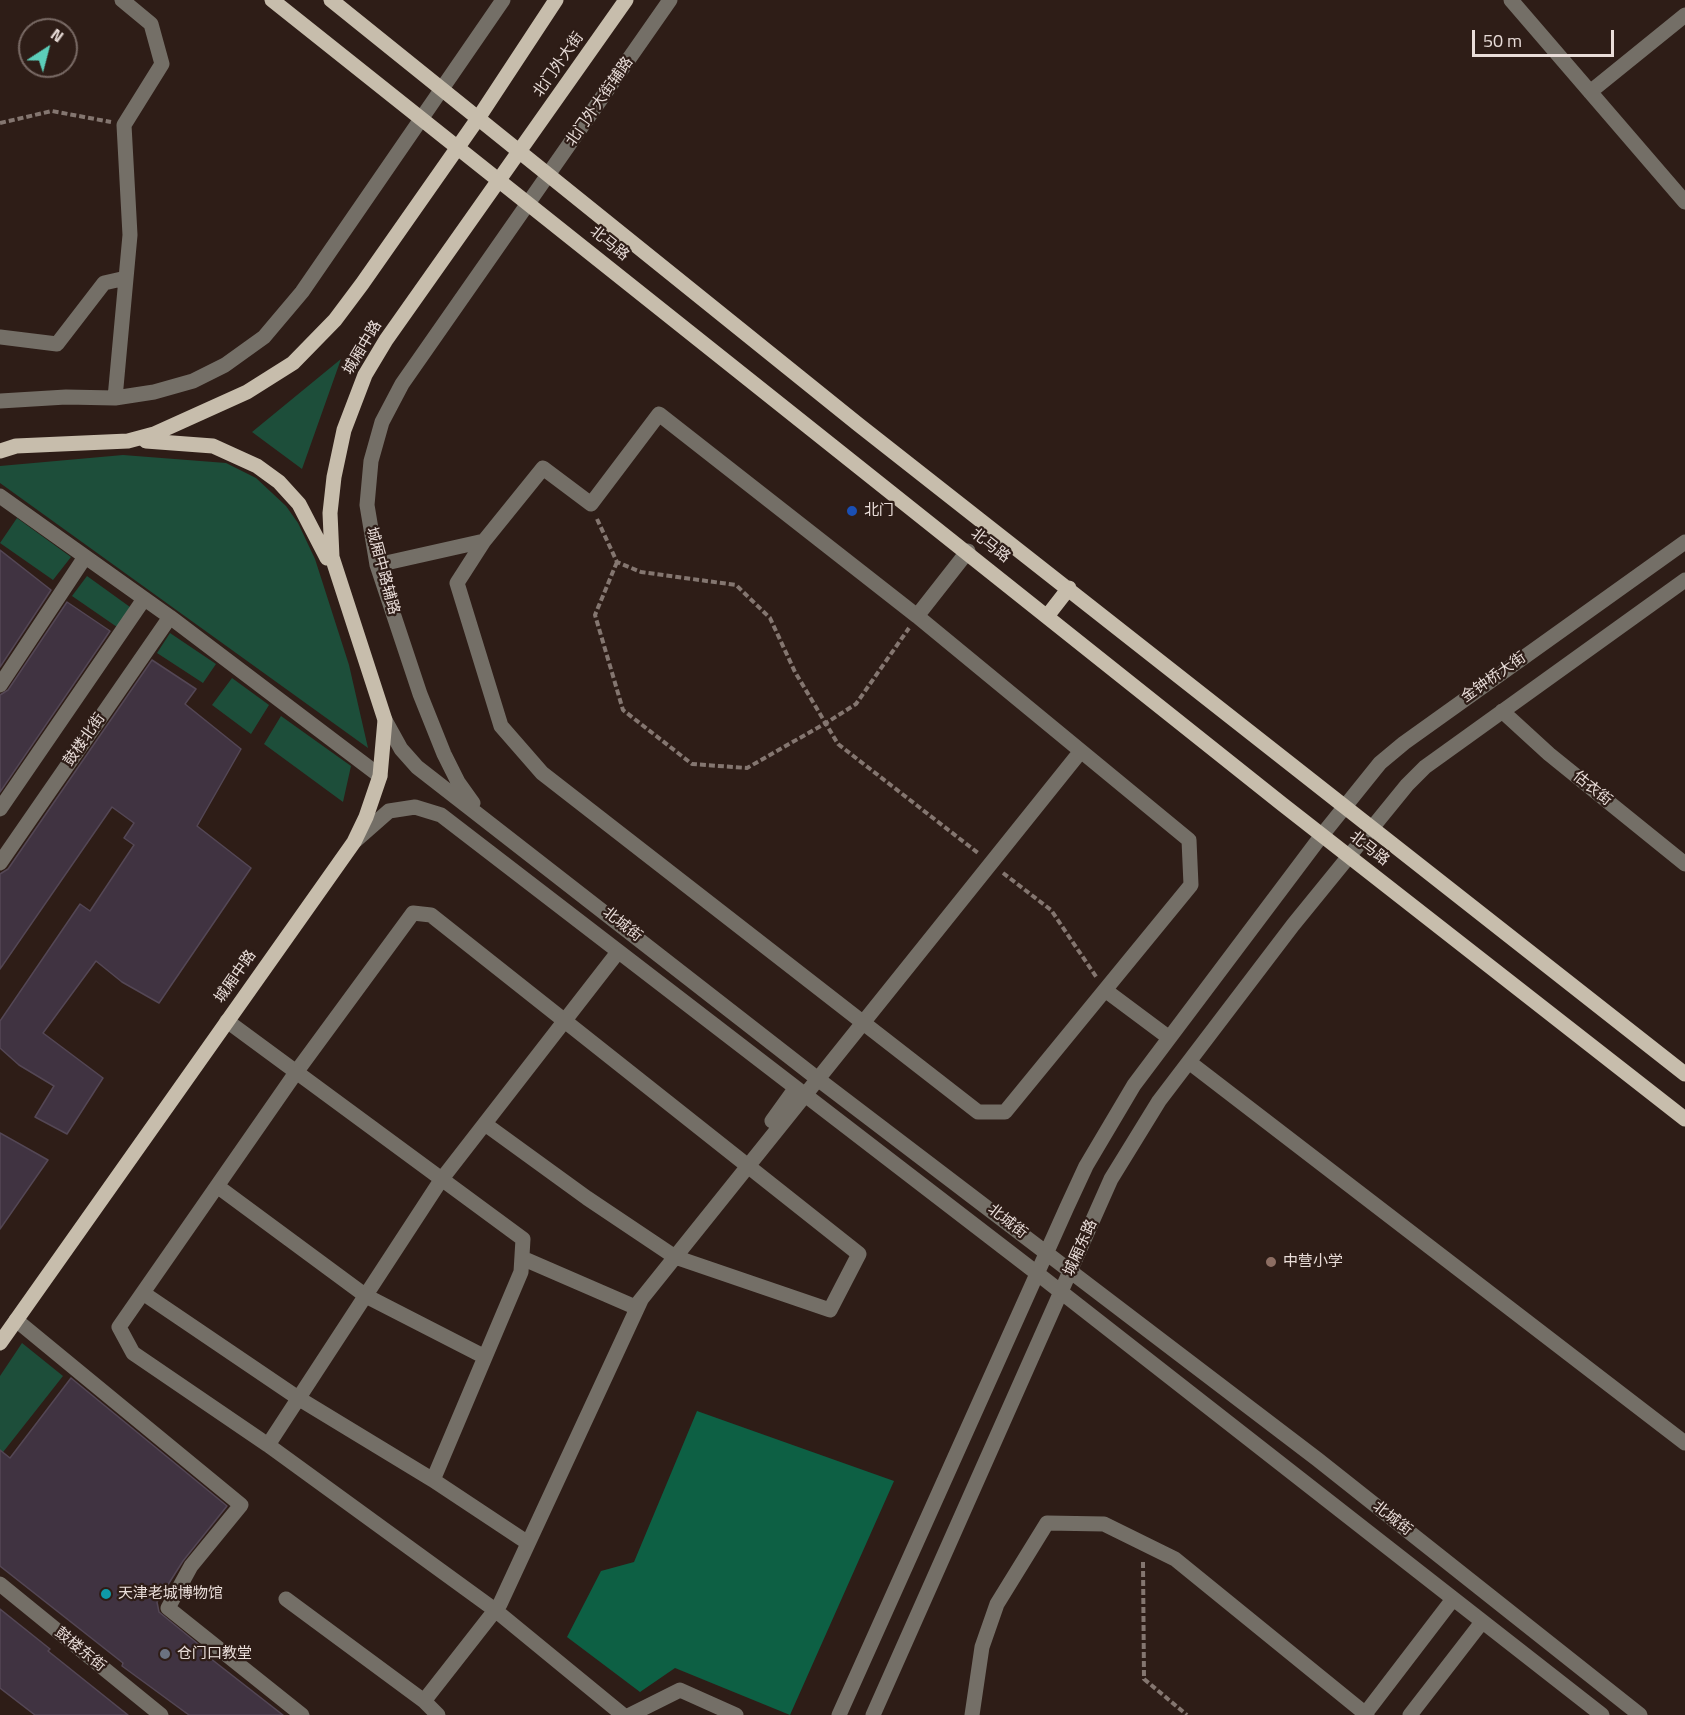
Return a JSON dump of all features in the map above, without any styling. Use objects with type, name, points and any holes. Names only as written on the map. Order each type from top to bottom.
[{"type":"main road","name":"北马路","points":[[272,0],[968,551],[1348,856],[1685,1119]]},
{"type":"main road","name":"北马路","points":[[331,0],[859,425],[1685,1074]]},
{"type":"main road","points":[[459,147],[556,0]]},
{"type":"main road","name":"北门外大街","points":[[521,151],[626,0]]},
{"type":"main road","name":"城厢中路","points":[[128,441],[164,430],[217,407],[268,381],[293,363],[335,320],[459,147]]},
{"type":"main road","name":"城厢中路","points":[[1,1341],[354,842],[380,776],[385,720],[332,557],[330,513],[339,451],[350,411],[365,375],[386,340],[521,151]]},
{"type":"main road","name":"城厢中路","points":[[0,451],[16,446],[169,441],[213,446],[244,458],[270,475],[306,514],[344,597]]},
{"type":"main road","points":[[1048,615],[1069,588]]},
{"type":"street","points":[[115,398],[130,235],[124,125],[162,64],[152,24],[122,0]]},
{"type":"street","points":[[0,401],[66,397],[115,398],[154,392],[193,381],[225,365],[264,337],[302,292],[503,0]]},
{"type":"street","name":"北门外大街辅路","points":[[528,203],[670,0]]},
{"type":"street","points":[[1511,0],[1685,202]]},
{"type":"street","points":[[1590,92],[1685,15]]},
{"type":"street","name":"城厢中路辅路","points":[[488,820],[458,782],[420,694],[377,565],[369,523],[367,485],[382,422],[419,359],[528,203]]},
{"type":"street","points":[[0,337],[57,344],[104,283],[126,278]]},
{"type":"street","points":[[658,414],[917,616],[1189,840],[1191,885],[1005,1112],[978,1112],[542,773],[501,726],[457,583],[483,541],[543,468],[591,504],[658,414]]},
{"type":"street","points":[[0,442],[16,446]]},
{"type":"street","points":[[0,496],[170,617],[380,776]]},
{"type":"street","points":[[377,565],[483,541]]},
{"type":"street","name":"金钟桥大街","points":[[1322,835],[1380,763],[1404,743],[1685,542]]},
{"type":"street","points":[[917,616],[968,551]]},
{"type":"street","points":[[0,685],[85,557]]},
{"type":"street","name":"金钟桥大街","points":[[1370,828],[1425,767],[1685,580]]},
{"type":"street","name":"鼓楼北街","points":[[0,809],[144,599]]},
{"type":"street","name":"鼓楼北街","points":[[0,863],[170,617]]},
{"type":"street","name":"估衣街","points":[[1502,711],[1549,754],[1685,864]]},
{"type":"street","name":"北城街","points":[[385,720],[401,749],[417,767],[488,820],[820,1081],[1317,1459],[1640,1715]]},
{"type":"street","points":[[424,1701],[495,1610],[528,1543],[635,1307],[799,1093],[820,1081],[1081,751]]},
{"type":"street","name":"北城街","points":[[354,842],[389,811],[415,807],[435,813],[476,839],[799,1093],[1038,1274],[1602,1715]]},
{"type":"street","name":"城厢东路","points":[[873,1715],[1111,1179],[1159,1101],[1370,828]]},
{"type":"street","name":"城厢东路","points":[[839,1715],[1086,1166],[1105,1131],[1168,1037],[1322,835]]},
{"type":"street","points":[[485,1124],[674,1256],[830,1310],[859,1254],[431,915],[413,913],[297,1071],[119,1327],[133,1353],[268,1445],[495,1610],[623,1715]]},
{"type":"street","points":[[268,1445],[441,1180],[618,952]]},
{"type":"street","points":[[1105,990],[1168,1037]]},
{"type":"street","points":[[227,1021],[523,1239],[521,1272],[433,1480]]},
{"type":"street","points":[[1189,1062],[1685,1443]]},
{"type":"street","points":[[217,1186],[366,1296],[485,1357]]},
{"type":"street","points":[[522,1258],[635,1307]]},
{"type":"street","points":[[143,1293],[298,1398],[433,1480],[528,1543]]},
{"type":"street","points":[[16,1320],[242,1505],[191,1566],[168,1608],[302,1715]]},
{"type":"street","points":[[972,1715],[982,1647],[997,1604],[1047,1523],[1104,1524],[1175,1559],[1366,1714],[1453,1599]]},
{"type":"street","name":"鼓楼东街","points":[[0,1584],[161,1715]]},
{"type":"street","points":[[286,1599],[424,1701],[438,1715]]},
{"type":"street","points":[[1410,1715],[1482,1622]]},
{"type":"street","points":[[630,1715],[680,1690],[736,1715]]},
{"type":"path","points":[[0,123],[52,111],[124,125]]},
{"type":"path","points":[[591,504],[617,562],[641,572],[736,585],[770,618],[795,672],[838,744],[1051,910],[1105,990]]},
{"type":"path","points":[[617,562],[595,615],[623,710],[692,764],[747,768],[856,704],[917,616]]},
{"type":"path","points":[[1143,1543],[1144,1679],[1187,1715]]},
{"type":"green space","points":[[341,359],[302,469],[252,432]]},
{"type":"green space","points":[[123,455],[226,463],[256,478],[286,506],[298,523],[315,559],[349,665],[368,748],[0,483],[0,466]]},
{"type":"green space","points":[[17,518],[71,557],[53,580],[0,543]]},
{"type":"green space","points":[[87,576],[130,607],[117,627],[72,596]]},
{"type":"green space","points":[[170,633],[216,664],[203,683],[157,653]]},
{"type":"green space","points":[[232,678],[269,705],[251,734],[212,705]]},
{"type":"green space","points":[[281,716],[351,766],[343,802],[264,744]]},
{"type":"green space","points":[[22,1343],[63,1376],[0,1456],[0,1376]]},
{"type":"green space","points":[[697,1411],[894,1481],[790,1715],[675,1668],[640,1692],[567,1637],[601,1571],[634,1562]]},
{"type":"building","points":[[0,550],[51,590],[0,667]]},
{"type":"building","points":[[67,602],[110,631],[0,792],[0,695],[8,690]]},
{"type":"building","points":[[152,660],[196,689],[185,704],[241,749],[197,826],[251,868],[159,1003],[122,982],[96,961],[43,1033],[103,1078],[67,1134],[35,1117],[54,1086],[19,1065],[0,1048],[0,1021],[80,904],[90,911],[134,845],[124,838],[134,823],[112,807],[0,969],[0,874],[8,869]]},
{"type":"building","points":[[0,1133],[48,1160],[0,1229]]},
{"type":"building","points":[[71,1378],[227,1506],[183,1561],[157,1602],[159,1612],[203,1648],[201,1651],[283,1715],[189,1715],[122,1666],[123,1663],[0,1566],[0,1450],[10,1458]]},
{"type":"building","points":[[0,1609],[128,1715],[35,1715],[0,1688]]},
{"type":"place","name":"北门","points":[[852,511]]},
{"type":"place","name":"中营小学","points":[[1271,1262]]},
{"type":"place","name":"天津老城博物馆","points":[[106,1594]]},
{"type":"place","name":"仓门口教堂","points":[[165,1654]]}]
